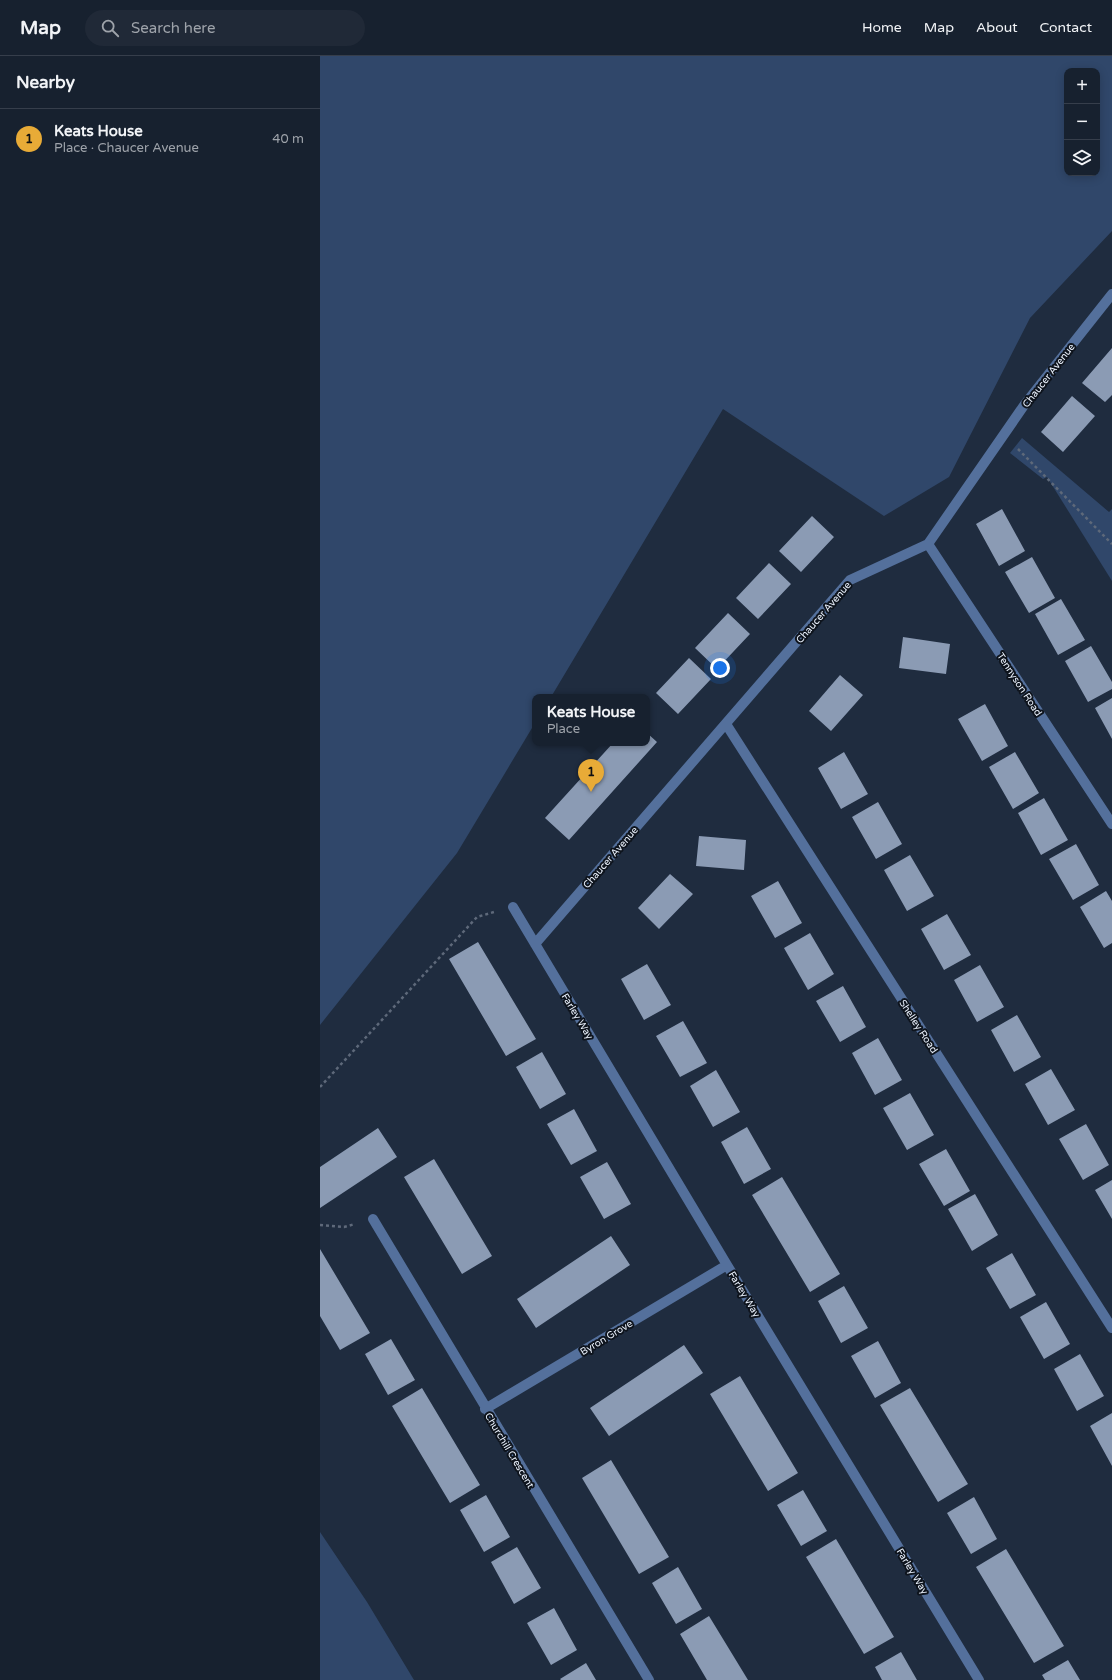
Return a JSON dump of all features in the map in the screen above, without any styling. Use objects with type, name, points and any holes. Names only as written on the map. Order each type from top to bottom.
[{"type":"street","name":"Chaucer Avenue","points":[[535,944],[850,580],[928,544],[1025,404],[1112,294]]},
{"type":"street","name":"Tennyson Road","points":[[928,544],[1112,824]]},
{"type":"street","name":"Shelley Road","points":[[726,724],[1112,1328]]},
{"type":"street","name":"Farley Way","points":[[513,907],[727,1265],[979,1680]]},
{"type":"street","name":"Churchill Crescent","points":[[373,1220],[649,1680]]},
{"type":"street","name":"Byron Grove","points":[[486,1409],[727,1265]]},
{"type":"path","points":[[1003,435],[1016,446],[1112,544]]},
{"type":"path","points":[[320,1087],[477,917],[513,907]]},
{"type":"path","points":[[320,1225],[344,1227],[373,1220]]},
{"type":"shaded area","points":[[320,56],[1112,56],[1112,231],[1030,318],[949,477],[884,516],[723,409],[553,694],[532,694],[532,728],[457,853],[320,1025]]},
{"type":"shaded area","points":[[1022,438],[1109,512],[1112,509],[1112,581],[1047,477],[1043,479],[1010,453]]},
{"type":"shaded area","points":[[320,1532],[367,1602],[414,1680],[320,1680]]},
{"type":"building","points":[[1112,348],[1112,395],[1105,402],[1082,383]]},
{"type":"building","points":[[1072,396],[1095,416],[1063,452],[1041,432]]},
{"type":"building","points":[[1002,509],[1025,551],[999,566],[976,524]]},
{"type":"building","points":[[812,516],[834,537],[801,572],[779,551]]},
{"type":"building","points":[[1032,557],[1055,598],[1029,613],[1005,572]]},
{"type":"building","points":[[769,563],[791,584],[758,619],[736,598]]},
{"type":"building","points":[[1061,599],[1085,640],[1058,655],[1035,614]]},
{"type":"building","points":[[728,613],[750,634],[717,669],[695,648]]},
{"type":"building","points":[[903,637],[950,644],[946,674],[899,668]]},
{"type":"building","points":[[1091,646],[1112,682],[1112,689],[1088,702],[1065,661]]},
{"type":"building","points":[[689,658],[711,679],[678,714],[656,693]]},
{"type":"building","points":[[840,675],[863,695],[831,731],[809,711]]},
{"type":"building","points":[[1112,698],[1112,739],[1095,708]]},
{"type":"building","points":[[985,704],[1008,746],[982,761],[958,719]]},
{"type":"building","points":[[650,736],[657,742],[569,840],[545,818],[610,746],[650,746]]},
{"type":"building","points":[[844,752],[868,794],[841,809],[818,768]]},
{"type":"building","points":[[1015,752],[1039,793],[1013,809],[989,767]]},
{"type":"building","points":[[1044,798],[1068,840],[1041,855],[1018,813]]},
{"type":"building","points":[[878,802],[902,844],[876,859],[852,817]]},
{"type":"building","points":[[699,836],[746,840],[744,870],[696,866]]},
{"type":"building","points":[[1076,844],[1099,885],[1073,900],[1049,859]]},
{"type":"building","points":[[910,855],[934,896],[907,911],[884,870]]},
{"type":"building","points":[[670,874],[693,894],[659,929],[638,908]]},
{"type":"building","points":[[778,881],[802,923],[775,938],[751,896]]},
{"type":"building","points":[[1106,891],[1112,901],[1112,943],[1104,948],[1080,907]]},
{"type":"building","points":[[947,914],[971,955],[944,970],[921,929]]},
{"type":"building","points":[[810,933],[834,974],[808,990],[784,948]]},
{"type":"building","points":[[478,942],[536,1039],[506,1056],[449,959]]},
{"type":"building","points":[[647,964],[671,1005],[644,1020],[621,979]]},
{"type":"building","points":[[980,965],[1004,1007],[977,1022],[954,980]]},
{"type":"building","points":[[843,986],[866,1027],[840,1042],[816,1001]]},
{"type":"building","points":[[1017,1015],[1041,1057],[1014,1072],[991,1030]]},
{"type":"building","points":[[683,1021],[707,1063],[680,1077],[656,1036]]},
{"type":"building","points":[[878,1038],[902,1080],[875,1095],[852,1053]]},
{"type":"building","points":[[542,1052],[566,1094],[540,1109],[516,1067]]},
{"type":"building","points":[[1051,1069],[1075,1110],[1048,1125],[1025,1084]]},
{"type":"building","points":[[716,1070],[740,1112],[713,1127],[690,1086]]},
{"type":"building","points":[[910,1093],[934,1135],[907,1150],[883,1108]]},
{"type":"building","points":[[574,1109],[597,1151],[571,1165],[547,1124]]},
{"type":"building","points":[[1086,1124],[1109,1165],[1083,1180],[1059,1139]]},
{"type":"building","points":[[747,1127],[771,1169],[744,1184],[721,1142]]},
{"type":"building","points":[[378,1128],[397,1157],[320,1208],[320,1167]]},
{"type":"building","points":[[946,1149],[970,1191],[944,1206],[919,1164]]},
{"type":"building","points":[[434,1159],[492,1256],[462,1274],[404,1177]]},
{"type":"building","points":[[607,1162],[631,1204],[604,1219],[580,1177]]},
{"type":"building","points":[[782,1177],[840,1274],[810,1292],[752,1195]]},
{"type":"building","points":[[1112,1180],[1112,1219],[1095,1190]]},
{"type":"building","points":[[975,1194],[998,1235],[972,1251],[948,1209]]},
{"type":"building","points":[[611,1236],[630,1265],[536,1328],[517,1299]]},
{"type":"building","points":[[320,1249],[370,1333],[340,1350],[320,1316]]},
{"type":"building","points":[[1012,1253],[1036,1295],[1010,1309],[986,1268]]},
{"type":"building","points":[[844,1286],[868,1328],[841,1343],[818,1301]]},
{"type":"building","points":[[1046,1302],[1070,1344],[1044,1359],[1020,1317]]},
{"type":"building","points":[[391,1339],[415,1380],[388,1395],[365,1354]]},
{"type":"building","points":[[878,1341],[901,1383],[875,1398],[851,1356]]},
{"type":"building","points":[[684,1345],[703,1373],[609,1436],[590,1408]]},
{"type":"building","points":[[1080,1354],[1104,1396],[1077,1411],[1054,1369]]},
{"type":"building","points":[[740,1376],[798,1473],[768,1491],[710,1394]]},
{"type":"building","points":[[422,1388],[480,1485],[450,1503],[392,1406]]},
{"type":"building","points":[[910,1388],[968,1484],[938,1502],[880,1405]]},
{"type":"building","points":[[1112,1413],[1112,1466],[1090,1426]]},
{"type":"building","points":[[611,1460],[669,1557],[639,1574],[582,1478]]},
{"type":"building","points":[[803,1490],[827,1531],[801,1546],[777,1505]]},
{"type":"building","points":[[486,1495],[510,1537],[484,1552],[460,1510]]},
{"type":"building","points":[[974,1497],[997,1539],[971,1554],[947,1513]]},
{"type":"building","points":[[836,1539],[894,1637],[864,1654],[806,1557]]},
{"type":"building","points":[[517,1547],[541,1588],[514,1604],[491,1562]]},
{"type":"building","points":[[1006,1549],[1064,1646],[1034,1663],[976,1567]]},
{"type":"building","points":[[678,1567],[702,1609],[676,1624],[652,1583]]},
{"type":"building","points":[[554,1608],[577,1650],[551,1665],[527,1623]]},
{"type":"building","points":[[709,1616],[748,1680],[707,1680],[680,1634]]},
{"type":"building","points":[[901,1652],[917,1680],[882,1680],[875,1667]]},
{"type":"building","points":[[1068,1660],[1080,1680],[1045,1680],[1042,1675]]},
{"type":"building","points":[[586,1663],[596,1680],[560,1679]]},
{"type":"place","name":"Keats House","points":[[591,792]]}]
